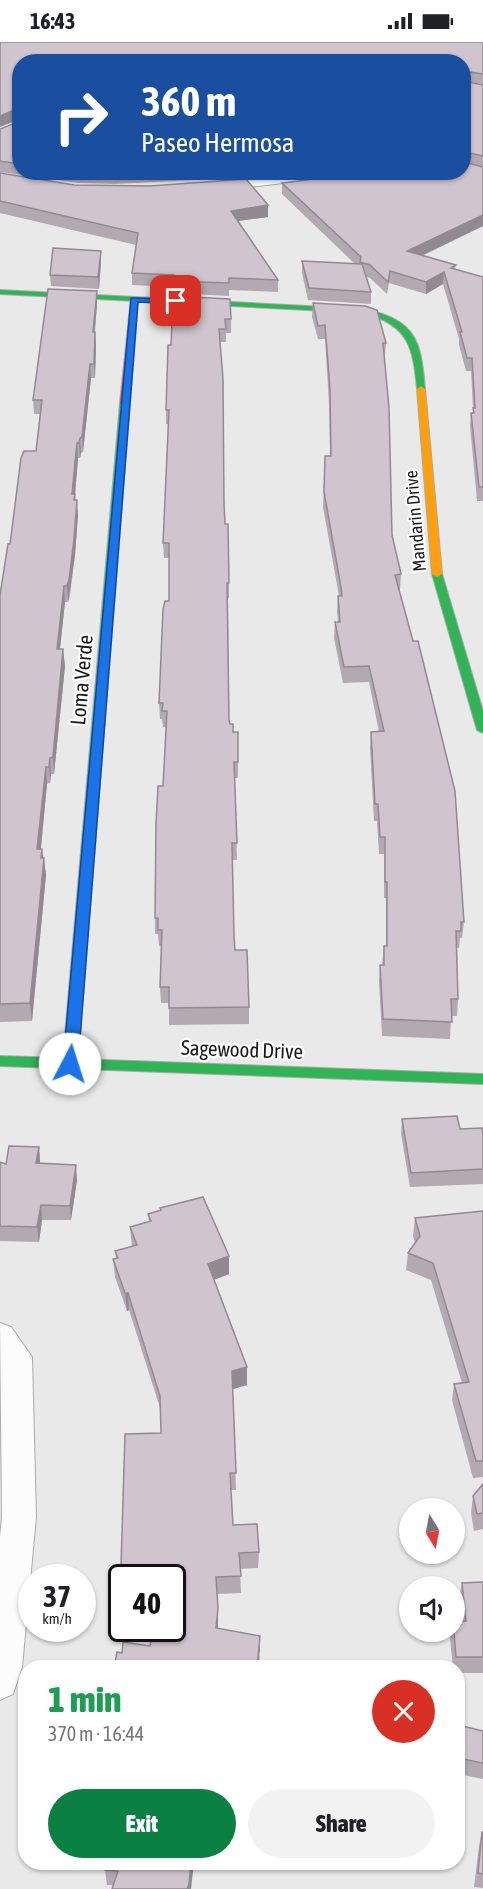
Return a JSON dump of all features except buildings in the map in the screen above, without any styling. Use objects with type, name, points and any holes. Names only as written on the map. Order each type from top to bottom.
[{"type":"street","points":[[200,189],[252,180]]},
{"type":"street","points":[[0,292],[134,300]]},
{"type":"street","name":"Mandarin Drive","points":[[134,300],[365,311],[388,314],[401,322],[410,337],[420,372],[437,575],[483,730]]},
{"type":"street","name":"Loma Verde","points":[[70,1064],[134,300]]},
{"type":"street","name":"Sagewood Drive","points":[[0,1061],[483,1079]]},
{"type":"street","points":[[0,1682],[4,1667],[19,1517],[16,1357],[1,1337]]},
{"type":"traffic: fast","points":[[0,292],[365,311],[394,321],[410,336],[418,359],[421,389]]},
{"type":"traffic: fast","points":[[70,1064],[125,403]]},
{"type":"traffic: fast","points":[[437,574],[483,730]]},
{"type":"traffic: fast","points":[[0,1061],[483,1079]]},
{"type":"traffic: slow","points":[[421,389],[437,574]]},
{"type":"traffic: jam","points":[[125,403],[134,300]]},
{"type":"route","points":[[70,1064],[134,300],[176,301]]}]
